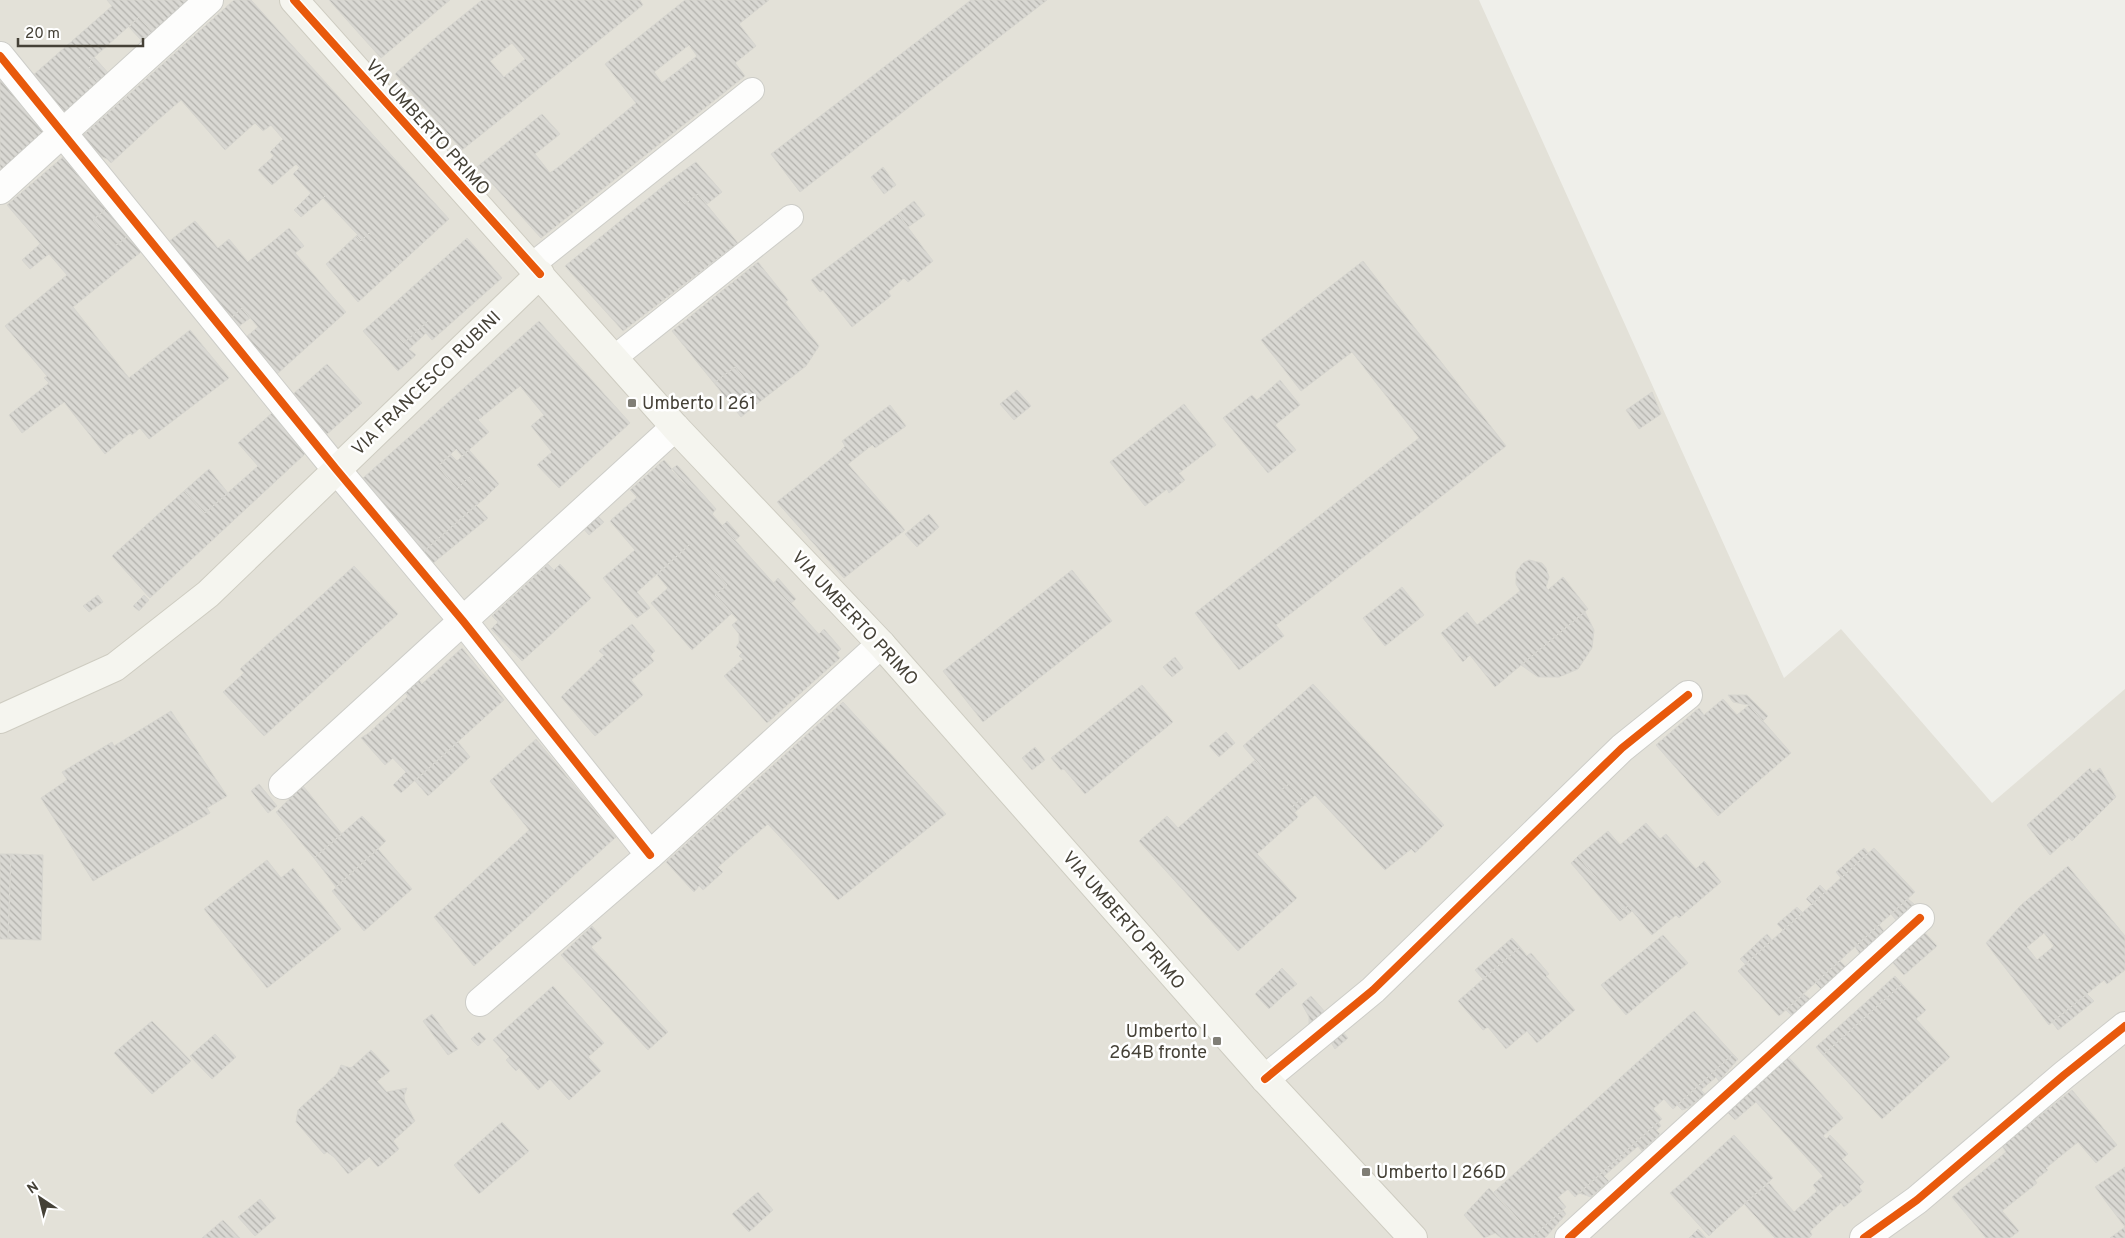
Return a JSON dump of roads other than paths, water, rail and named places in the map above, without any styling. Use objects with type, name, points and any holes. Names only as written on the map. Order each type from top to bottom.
[{"type":"main road","name":"VIA UMBERTO PRIMO","points":[[294,0],[676,427],[881,644],[1265,1080],[1413,1238]]},
{"type":"main road","name":"VIA FRANCESCO RUBINI","points":[[0,719],[115,667],[208,594],[536,269]]},
{"type":"street","points":[[0,190],[209,0]]},
{"type":"street","points":[[0,56],[462,621],[650,855]]},
{"type":"street","points":[[283,785],[676,427]]},
{"type":"street","points":[[480,1002],[650,855],[881,644]]},
{"type":"street","points":[[1265,1080],[1373,990],[1622,748],[1688,695]]},
{"type":"street","points":[[1569,1238],[1920,918]]},
{"type":"street","points":[[1864,1238],[1917,1200],[2064,1075],[2125,1026]]},
{"type":"lane","points":[[536,269],[752,90]]},
{"type":"lane","points":[[614,358],[791,217]]},
{"type":"place","name":"Umberto I 261","points":[[632,403]]},
{"type":"place","name":"Umberto I 264B fronte","points":[[1217,1041]]},
{"type":"place","name":"Umberto I 266D","points":[[1366,1172]]}]
